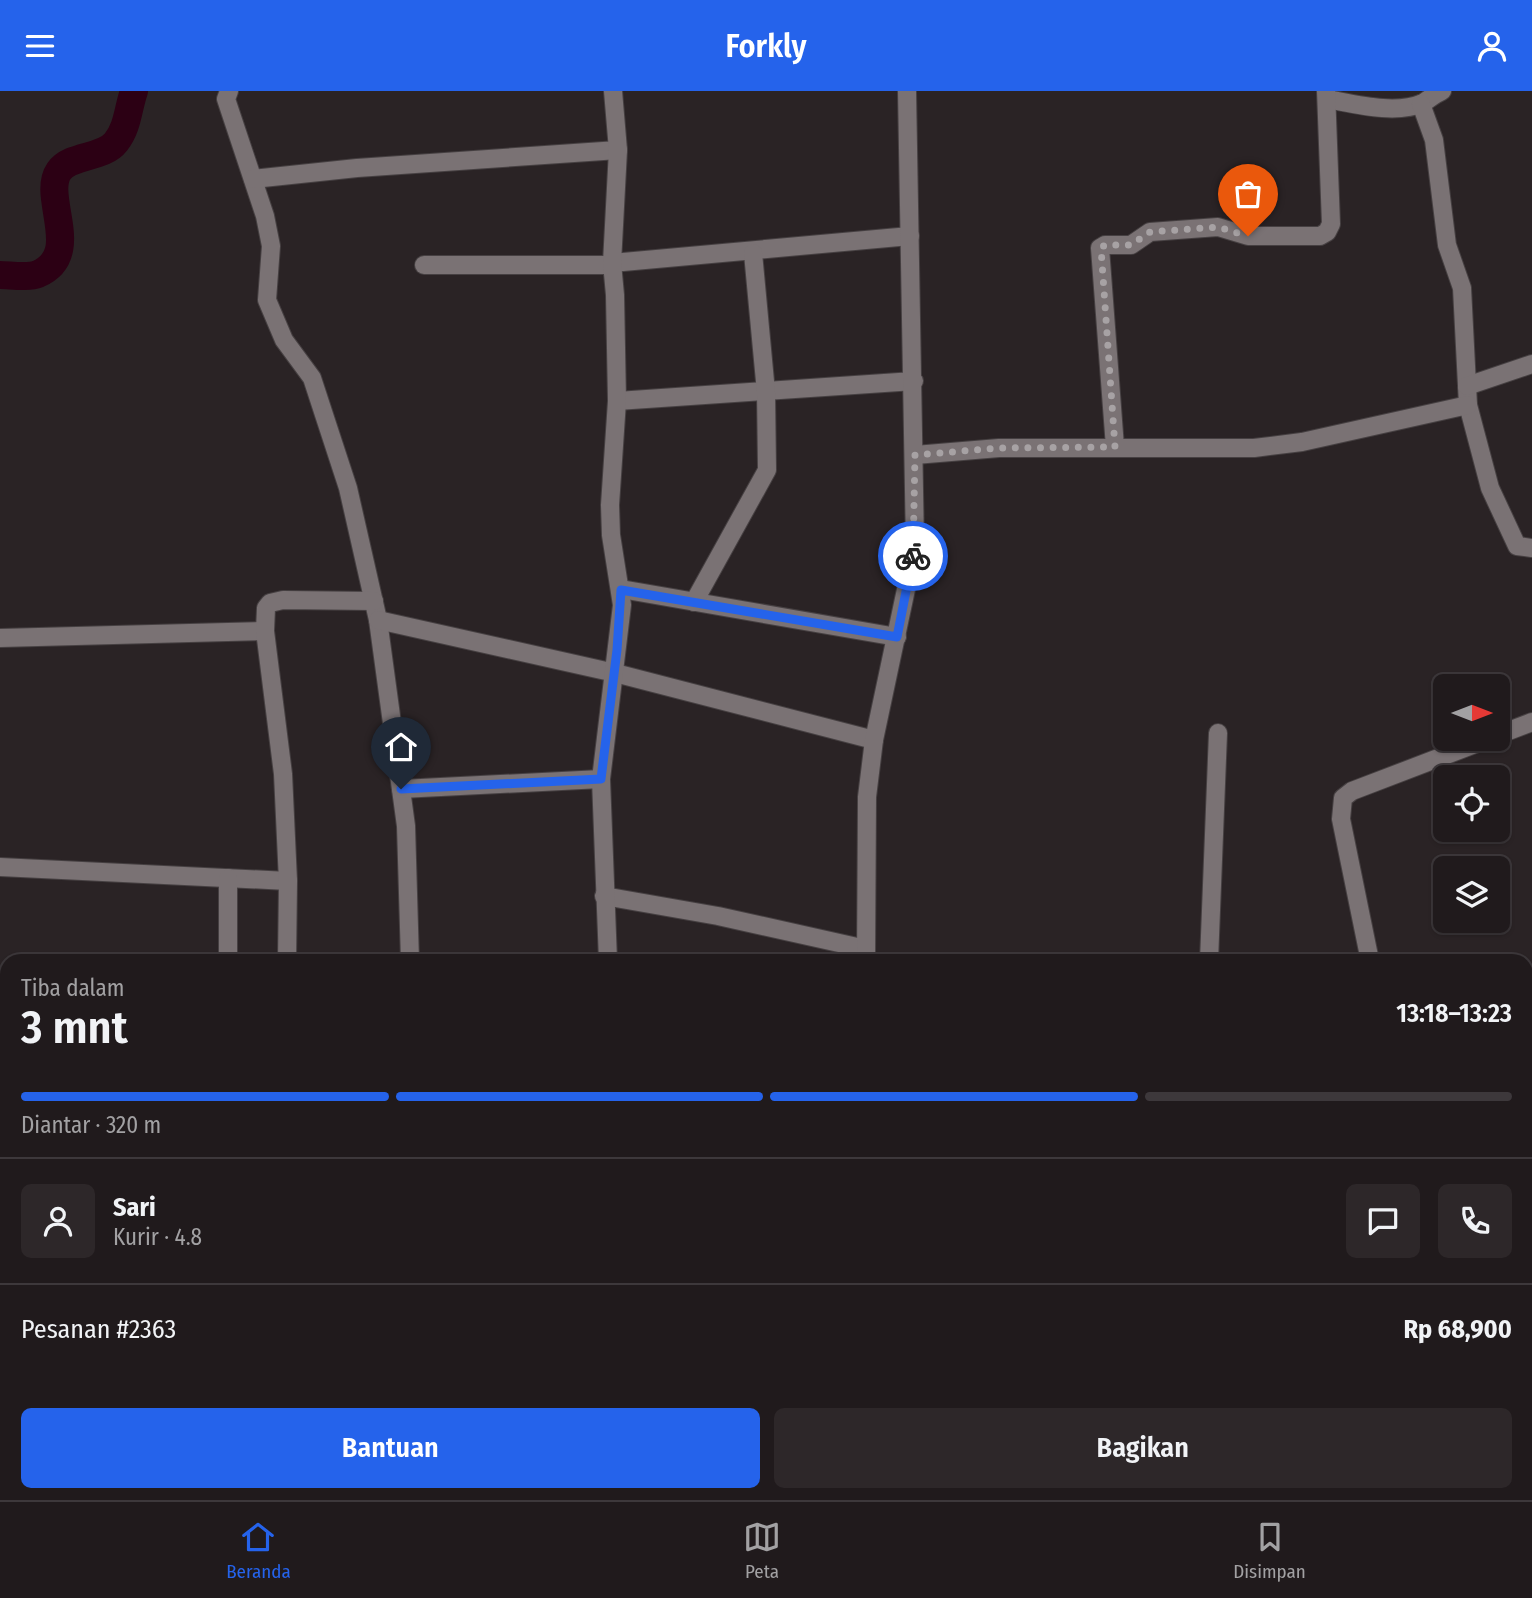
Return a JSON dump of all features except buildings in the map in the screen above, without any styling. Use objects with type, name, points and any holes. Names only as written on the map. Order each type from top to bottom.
[{"type":"street","points":[[229,91],[226,99],[253,179],[271,246],[267,300],[284,340],[312,378],[348,488],[378,620],[407,841],[410,954]]},
{"type":"street","points":[[608,954],[601,779],[615,673],[621,590],[611,535],[617,401],[612,264],[618,150],[613,91]]},
{"type":"street","points":[[866,954],[867,797],[874,740],[915,547],[907,91]]},
{"type":"street","points":[[1115,447],[1101,248],[1105,245],[1131,245],[1150,232],[1218,227],[1248,236],[1320,236],[1327,232],[1331,224],[1327,95],[1381,107],[1421,104],[1442,91]]},
{"type":"street","points":[[1421,104],[1434,140],[1447,245],[1462,288],[1468,405],[1490,488],[1517,546],[1532,548]]},
{"type":"street","points":[[253,179],[357,168],[618,150]]},
{"type":"street","points":[[424,265],[612,264],[753,253],[910,236]]},
{"type":"street","points":[[694,602],[767,470],[766,392],[753,253]]},
{"type":"street","points":[[1466,386],[1532,364]]},
{"type":"street","points":[[617,401],[914,381]]},
{"type":"street","points":[[915,455],[999,448],[1254,448],[1316,440],[1468,405]]},
{"type":"street","points":[[621,590],[897,637]]},
{"type":"street","points":[[287,954],[288,881],[283,773],[265,631],[265,608],[270,603],[374,601]]},
{"type":"street","points":[[378,620],[615,673],[874,740]]},
{"type":"street","points":[[0,638],[265,631]]},
{"type":"street","points":[[1510,730],[1532,722]]},
{"type":"street","points":[[1209,954],[1219,733]]},
{"type":"street","points":[[1369,954],[1341,819],[1343,798],[1352,791],[1457,751]]},
{"type":"street","points":[[401,789],[601,779]]},
{"type":"street","points":[[0,867],[288,881]]},
{"type":"street","points":[[228,878],[228,954]]},
{"type":"street","points":[[604,896],[718,916],[862,954]]},
{"type":"waterway","points":[[0,275],[34,275],[51,265],[58,253],[60,239],[55,195],[55,182],[59,171],[71,162],[103,151],[116,142],[125,124],[134,91]]},
{"type":"way so far","points":[[913,556],[915,455],[999,448],[1115,447],[1113,395],[1099,253],[1101,248],[1105,245],[1131,245],[1150,232],[1218,227],[1248,236]]},
{"type":"route","points":[[401,789],[601,779],[622,605],[621,590],[897,637],[913,556]]}]
